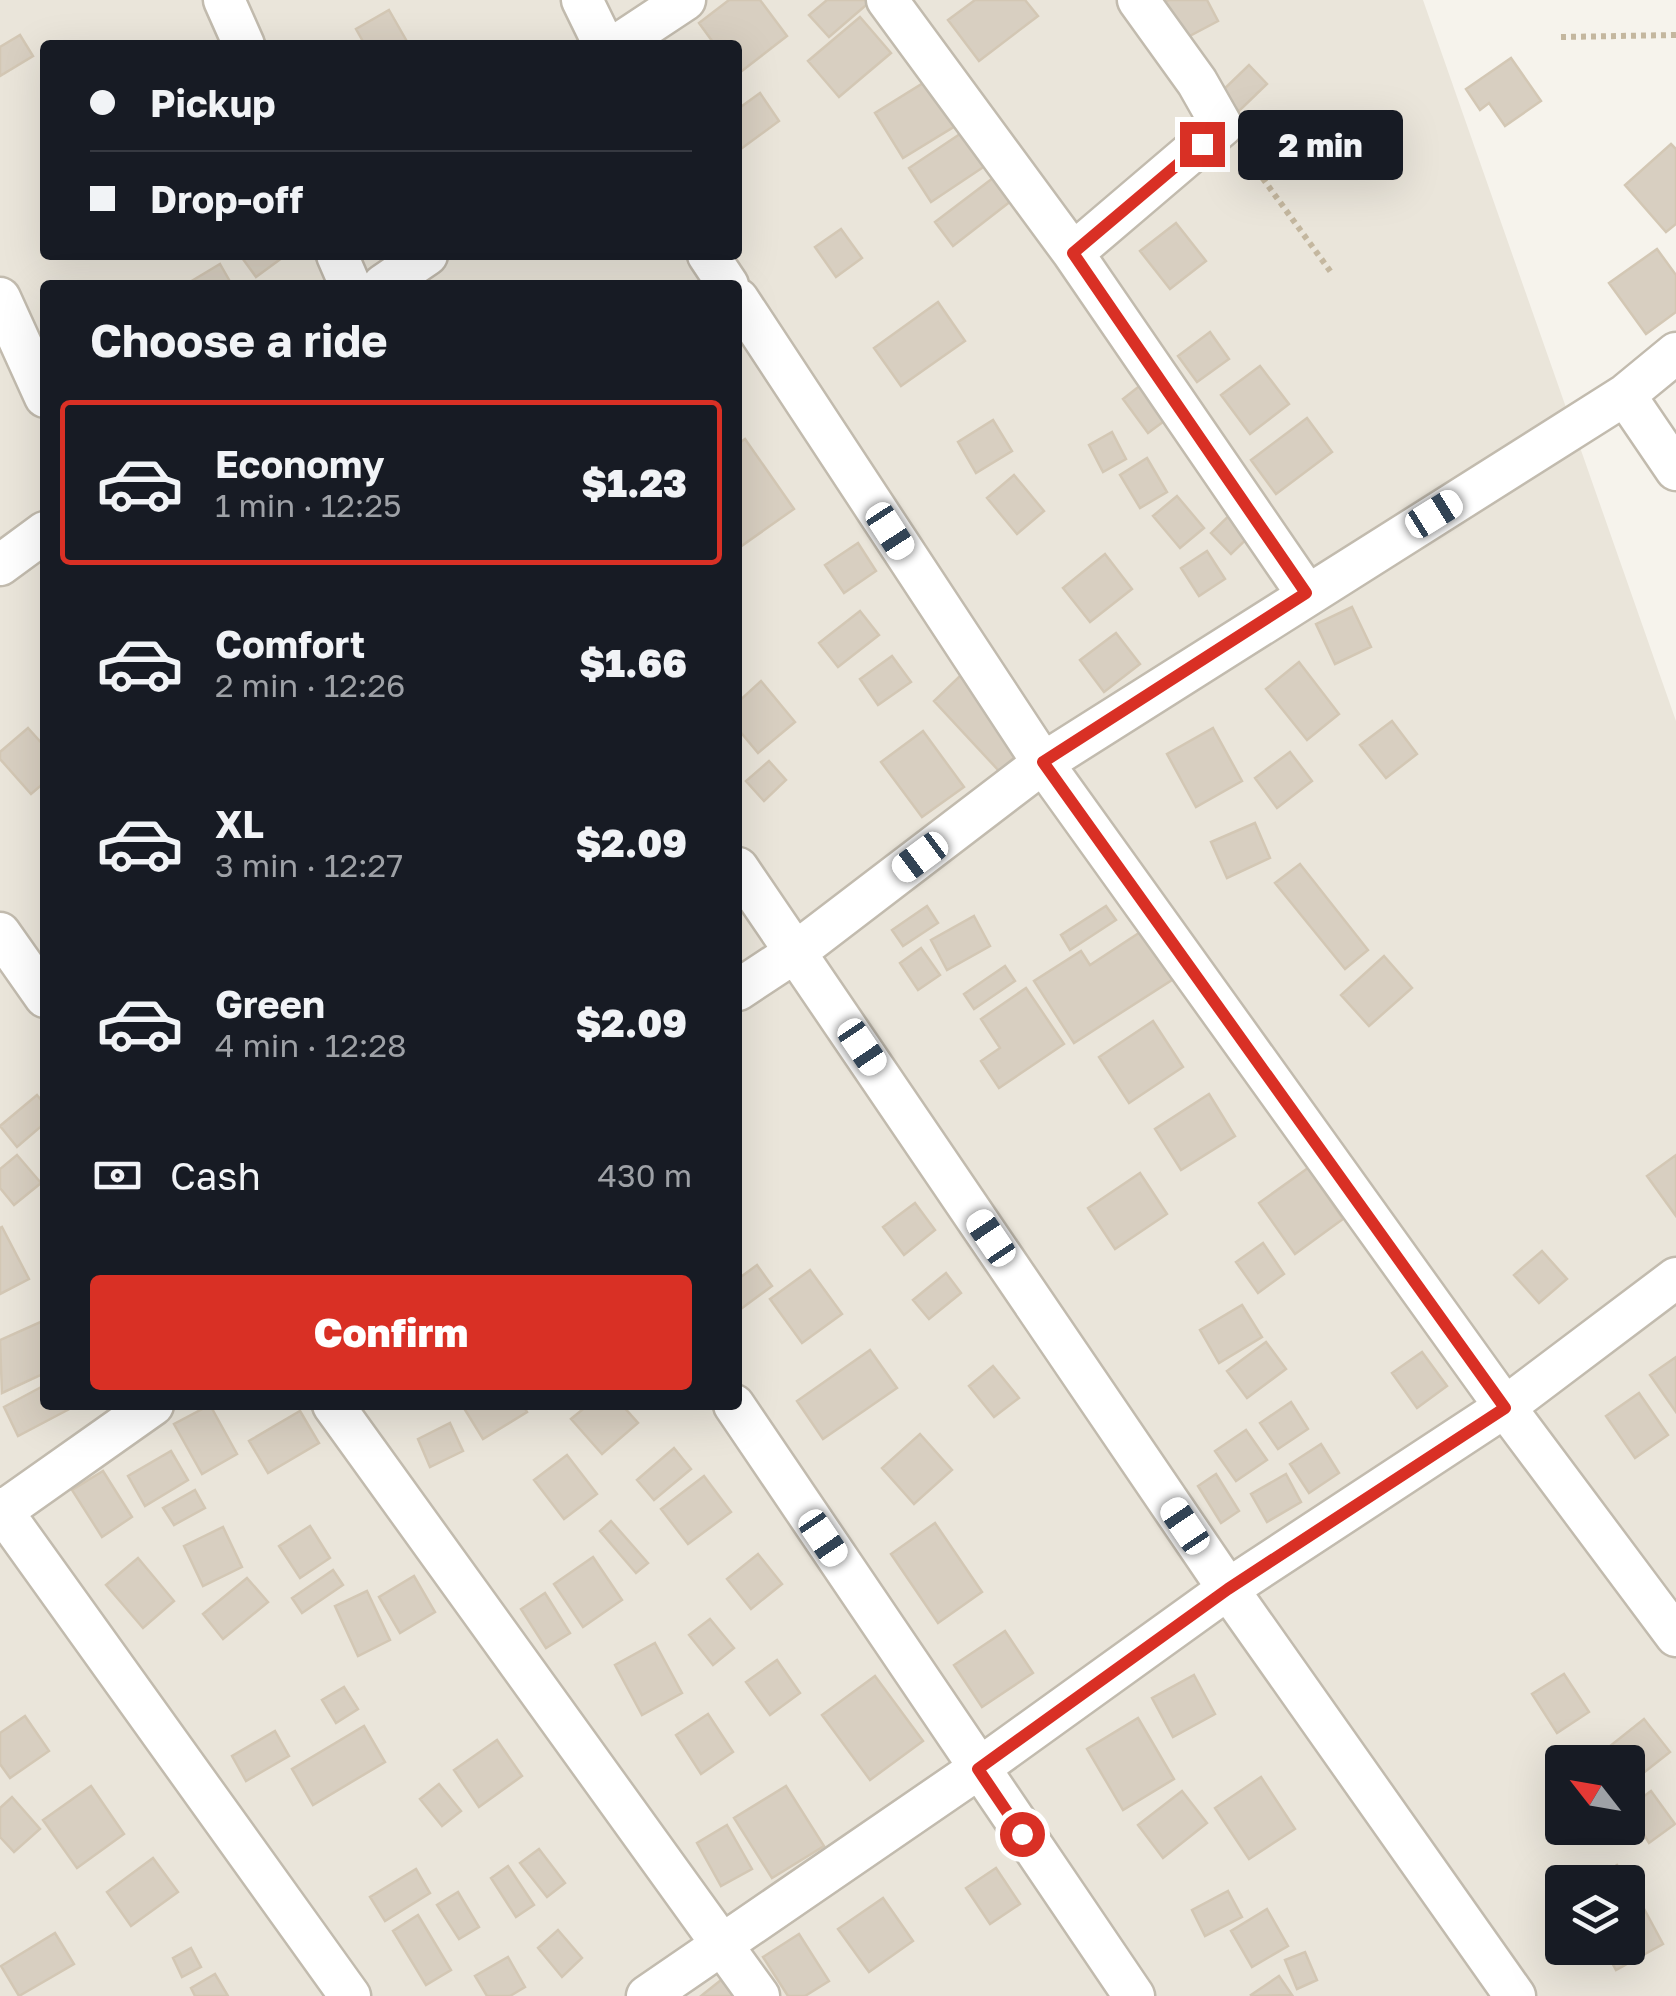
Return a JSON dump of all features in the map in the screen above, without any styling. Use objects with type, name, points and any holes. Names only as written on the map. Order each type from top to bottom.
[{"type":"street","points":[[224,0],[242,40]]},
{"type":"street","points":[[582,0],[602,40]]},
{"type":"street","points":[[624,40],[684,0]]},
{"type":"street","points":[[887,0],[1073,253],[1306,593]]},
{"type":"street","points":[[1073,253],[1222,126],[1197,82],[1138,0]]},
{"type":"street","points":[[390,280],[420,260]]},
{"type":"street","points":[[0,298],[40,386]]},
{"type":"street","points":[[742,305],[1043,762],[1505,1408],[1676,1636]]},
{"type":"street","points":[[742,987],[797,951],[1043,762],[1624,394],[1676,354]]},
{"type":"street","points":[[1624,394],[1676,470]]},
{"type":"street","points":[[0,565],[40,536]]},
{"type":"street","points":[[742,874],[1228,1589],[1515,1996]]},
{"type":"street","points":[[0,932],[40,990]]},
{"type":"street","points":[[647,1996],[978,1769],[1228,1589],[1505,1408],[1676,1278]]},
{"type":"street","points":[[146,1410],[1,1511],[350,1996]]},
{"type":"street","points":[[337,1410],[758,1996]]},
{"type":"street","points":[[737,1410],[1134,1996]]},
{"type":"path","points":[[1562,37],[1676,35]]},
{"type":"path","points":[[1222,126],[1278,195],[1332,274]]},
{"type":"shaded area","points":[[0,0],[1423,0],[1676,721],[1676,1996],[0,1996]]},
{"type":"building","points":[[729,0],[760,0],[787,36],[742,71],[742,40],[711,40],[699,23]]},
{"type":"building","points":[[827,0],[872,0],[829,37],[809,15]]},
{"type":"building","points":[[975,0],[1025,0],[1038,16],[979,61],[948,20]]},
{"type":"building","points":[[1169,0],[1207,0],[1218,21],[1180,41],[1161,4]]},
{"type":"building","points":[[389,10],[406,40],[362,40],[356,29]]},
{"type":"building","points":[[860,17],[891,53],[839,97],[808,61]]},
{"type":"building","points":[[20,35],[33,56],[0,76],[0,47]]},
{"type":"building","points":[[1511,58],[1541,101],[1505,126],[1489,103],[1480,110],[1466,89]]},
{"type":"building","points":[[1249,65],[1267,84],[1239,111],[1221,92]]},
{"type":"building","points":[[936,75],[965,120],[903,158],[875,113]]},
{"type":"building","points":[[760,93],[779,121],[742,148],[742,106]]},
{"type":"building","points":[[963,132],[985,166],[931,202],[909,168]]},
{"type":"building","points":[[1671,144],[1676,149],[1676,224],[1666,232],[1625,185]]},
{"type":"building","points":[[993,178],[1011,201],[953,246],[935,222]]},
{"type":"building","points":[[1176,223],[1206,261],[1170,289],[1140,251]]},
{"type":"building","points":[[841,229],[862,258],[836,277],[815,247]]},
{"type":"building","points":[[1657,249],[1676,275],[1676,312],[1646,334],[1609,283]]},
{"type":"building","points":[[244,260],[279,260],[256,277]]},
{"type":"building","points":[[220,264],[229,280],[193,280]]},
{"type":"building","points":[[938,302],[965,341],[901,386],[874,348]]},
{"type":"building","points":[[1210,332],[1229,359],[1197,382],[1178,356]]},
{"type":"building","points":[[1260,366],[1289,404],[1250,434],[1221,395]]},
{"type":"building","points":[[1142,384],[1167,419],[1148,433],[1123,399]]},
{"type":"building","points":[[1307,418],[1332,452],[1276,494],[1251,460]]},
{"type":"building","points":[[993,420],[1012,451],[976,473],[958,442]]},
{"type":"building","points":[[1112,432],[1126,459],[1103,472],[1089,445]]},
{"type":"building","points":[[745,439],[794,509],[742,546]]},
{"type":"building","points":[[1147,458],[1167,492],[1140,508],[1120,475]]},
{"type":"building","points":[[1014,475],[1044,511],[1017,534],[987,498]]},
{"type":"building","points":[[1177,496],[1204,528],[1180,548],[1153,516]]},
{"type":"building","points":[[1236,509],[1256,530],[1231,554],[1211,533]]},
{"type":"building","points":[[858,543],[876,571],[844,593],[825,565]]},
{"type":"building","points":[[1207,551],[1225,579],[1199,596],[1181,568]]},
{"type":"building","points":[[1105,554],[1132,589],[1090,622],[1063,588]]},
{"type":"building","points":[[1352,607],[1371,647],[1335,664],[1316,624]]},
{"type":"building","points":[[860,611],[879,635],[838,667],[819,643]]},
{"type":"building","points":[[1116,633],[1140,664],[1104,692],[1080,660]]},
{"type":"building","points":[[892,656],[911,682],[878,705],[860,679]]},
{"type":"building","points":[[1299,662],[1339,714],[1307,740],[1266,689]]},
{"type":"building","points":[[960,676],[1026,747],[999,771],[934,701]]},
{"type":"building","points":[[761,681],[795,722],[758,753],[742,734],[742,698]]},
{"type":"building","points":[[1392,721],[1417,754],[1386,778],[1360,745]]},
{"type":"building","points":[[28,728],[40,741],[40,786],[31,794],[0,759],[0,752]]},
{"type":"building","points":[[1213,728],[1242,781],[1196,807],[1167,754]]},
{"type":"building","points":[[923,731],[964,787],[922,817],[881,762]]},
{"type":"building","points":[[1290,752],[1312,781],[1277,808],[1255,778]]},
{"type":"building","points":[[769,761],[786,780],[764,801],[746,781]]},
{"type":"building","points":[[1255,823],[1270,858],[1227,878],[1211,842]]},
{"type":"building","points":[[1300,864],[1368,950],[1345,969],[1275,883]]},
{"type":"building","points":[[927,906],[938,923],[903,946],[892,930]]},
{"type":"building","points":[[1106,906],[1116,920],[1070,950],[1061,935]]},
{"type":"building","points":[[974,916],[990,946],[947,970],[931,940]]},
{"type":"building","points":[[1145,929],[1175,978],[1074,1043],[1034,981],[1081,951],[1090,965]]},
{"type":"building","points":[[921,948],[940,975],[918,990],[900,963]]},
{"type":"building","points":[[1384,956],[1412,988],[1369,1026],[1341,995]]},
{"type":"building","points":[[1005,966],[1015,981],[974,1009],[964,994]]},
{"type":"building","points":[[1026,988],[1064,1044],[999,1088],[981,1061],[1000,1048],[981,1019]]},
{"type":"building","points":[[1153,1021],[1183,1067],[1129,1103],[1099,1057]]},
{"type":"building","points":[[1209,1094],[1235,1136],[1181,1170],[1155,1129]]},
{"type":"building","points":[[37,1095],[40,1099],[40,1127],[17,1147],[0,1126]]},
{"type":"building","points":[[17,1155],[40,1184],[14,1205],[0,1188],[0,1169]]},
{"type":"building","points":[[1676,1155],[1676,1216],[1647,1176]]},
{"type":"building","points":[[1308,1168],[1343,1219],[1295,1254],[1259,1203]]},
{"type":"building","points":[[1140,1173],[1167,1214],[1115,1249],[1088,1208]]},
{"type":"building","points":[[915,1203],[935,1230],[904,1255],[883,1227]]},
{"type":"building","points":[[0,1228],[29,1279],[0,1294]]},
{"type":"building","points":[[1263,1243],[1284,1274],[1258,1293],[1236,1262]]},
{"type":"building","points":[[1542,1251],[1567,1279],[1539,1303],[1514,1275]]},
{"type":"building","points":[[757,1265],[772,1286],[742,1308],[742,1276]]},
{"type":"building","points":[[810,1270],[842,1314],[802,1343],[770,1299]]},
{"type":"building","points":[[946,1273],[961,1293],[929,1319],[913,1300]]},
{"type":"building","points":[[1242,1305],[1262,1337],[1219,1363],[1200,1330]]},
{"type":"building","points":[[40,1322],[40,1375],[2,1393],[0,1340]]},
{"type":"building","points":[[1266,1342],[1286,1369],[1247,1398],[1227,1371]]},
{"type":"building","points":[[870,1350],[897,1388],[823,1439],[797,1401]]},
{"type":"building","points":[[1422,1352],[1447,1386],[1417,1408],[1392,1373]]},
{"type":"building","points":[[1676,1357],[1676,1412],[1650,1375]]},
{"type":"building","points":[[993,1366],[1019,1398],[994,1417],[969,1386]]},
{"type":"building","points":[[40,1388],[40,1410],[67,1410],[18,1436],[4,1407]]},
{"type":"building","points":[[1639,1393],[1668,1435],[1635,1458],[1606,1416]]},
{"type":"building","points":[[1291,1402],[1308,1429],[1278,1449],[1260,1423]]},
{"type":"building","points":[[201,1410],[213,1410],[237,1454],[202,1474],[174,1424]]},
{"type":"building","points":[[465,1410],[526,1410],[527,1412],[483,1439]]},
{"type":"building","points":[[582,1410],[626,1410],[638,1423],[602,1454],[571,1419]]},
{"type":"building","points":[[300,1411],[319,1443],[268,1473],[249,1441]]},
{"type":"building","points":[[450,1423],[463,1451],[430,1467],[418,1439]]},
{"type":"building","points":[[1246,1430],[1267,1460],[1236,1481],[1215,1451]]},
{"type":"building","points":[[920,1434],[952,1470],[914,1504],[882,1468]]},
{"type":"building","points":[[1321,1444],[1339,1473],[1309,1493],[1290,1464]]},
{"type":"building","points":[[674,1448],[691,1469],[654,1500],[637,1480]]},
{"type":"building","points":[[171,1451],[188,1480],[145,1506],[128,1476]]},
{"type":"building","points":[[567,1455],[597,1494],[564,1519],[534,1480]]},
{"type":"building","points":[[103,1471],[132,1517],[102,1537],[72,1490]]},
{"type":"building","points":[[1216,1474],[1239,1511],[1221,1523],[1198,1486]]},
{"type":"building","points":[[1286,1474],[1301,1502],[1267,1522],[1251,1494]]},
{"type":"building","points":[[704,1476],[731,1512],[688,1544],[661,1509]]},
{"type":"building","points":[[195,1490],[205,1508],[174,1525],[163,1508]]},
{"type":"building","points":[[611,1521],[648,1563],[636,1573],[600,1531]]},
{"type":"building","points":[[935,1523],[982,1592],[938,1623],[891,1554]]},
{"type":"building","points":[[310,1526],[330,1558],[300,1578],[279,1546]]},
{"type":"building","points":[[223,1527],[242,1567],[203,1586],[184,1546]]},
{"type":"building","points":[[758,1554],[782,1584],[751,1609],[727,1579]]},
{"type":"building","points":[[593,1557],[622,1600],[583,1627],[554,1584]]},
{"type":"building","points":[[138,1558],[174,1601],[143,1628],[106,1585]]},
{"type":"building","points":[[333,1570],[343,1585],[302,1613],[292,1598]]},
{"type":"building","points":[[414,1576],[435,1612],[400,1633],[379,1597]]},
{"type":"building","points":[[247,1578],[268,1602],[223,1639],[203,1614]]},
{"type":"building","points":[[367,1591],[390,1640],[358,1656],[335,1606]]},
{"type":"building","points":[[545,1593],[570,1633],[546,1648],[521,1609]]},
{"type":"building","points":[[710,1619],[734,1648],[713,1665],[689,1635]]},
{"type":"building","points":[[1005,1631],[1033,1673],[982,1707],[954,1665]]},
{"type":"building","points":[[655,1643],[682,1693],[642,1715],[615,1665]]},
{"type":"building","points":[[777,1660],[800,1693],[770,1715],[746,1682]]},
{"type":"building","points":[[1564,1674],[1589,1712],[1557,1733],[1532,1694]]},
{"type":"building","points":[[1194,1675],[1215,1714],[1173,1737],[1152,1698]]},
{"type":"building","points":[[875,1676],[923,1741],[870,1780],[822,1715]]},
{"type":"building","points":[[344,1687],[358,1709],[336,1723],[322,1700]]},
{"type":"building","points":[[708,1714],[733,1752],[701,1774],[676,1735]]},
{"type":"building","points":[[25,1716],[49,1751],[10,1778],[0,1764],[0,1733]]},
{"type":"building","points":[[1138,1718],[1174,1779],[1123,1810],[1087,1749]]},
{"type":"building","points":[[1644,1719],[1670,1752],[1645,1772],[1645,1745],[1611,1745]]},
{"type":"building","points":[[364,1726],[385,1762],[313,1805],[292,1769]]},
{"type":"building","points":[[275,1731],[289,1756],[246,1781],[232,1756]]},
{"type":"building","points":[[497,1740],[522,1776],[479,1807],[454,1770]]},
{"type":"building","points":[[1261,1777],[1295,1829],[1249,1859],[1215,1808]]},
{"type":"building","points":[[439,1784],[461,1811],[442,1826],[420,1799]]},
{"type":"building","points":[[91,1786],[124,1834],[77,1868],[43,1820]]},
{"type":"building","points":[[786,1786],[824,1846],[772,1878],[734,1818]]},
{"type":"building","points":[[1182,1791],[1207,1823],[1163,1858],[1138,1825]]},
{"type":"building","points":[[1651,1791],[1675,1824],[1649,1843],[1645,1836],[1645,1795]]},
{"type":"building","points":[[12,1797],[40,1829],[14,1852],[0,1837],[0,1808]]},
{"type":"building","points":[[727,1825],[752,1869],[721,1886],[697,1843]]},
{"type":"building","points":[[539,1849],[565,1883],[547,1897],[520,1863]]},
{"type":"building","points":[[153,1858],[178,1892],[131,1926],[107,1892]]},
{"type":"building","points":[[508,1866],[534,1905],[516,1917],[491,1878]]},
{"type":"building","points":[[996,1868],[1020,1904],[990,1924],[966,1888]]},
{"type":"building","points":[[416,1869],[430,1893],[385,1921],[370,1897]]},
{"type":"building","points":[[1228,1891],[1242,1917],[1205,1936],[1192,1910]]},
{"type":"building","points":[[458,1892],[479,1927],[459,1939],[437,1905]]},
{"type":"building","points":[[883,1898],[913,1941],[869,1972],[838,1929]]},
{"type":"building","points":[[1267,1909],[1288,1946],[1252,1967],[1231,1931]]},
{"type":"building","points":[[1645,1911],[1663,1944],[1645,1954]]},
{"type":"building","points":[[418,1915],[451,1970],[426,1985],[393,1931]]},
{"type":"building","points":[[558,1930],[582,1958],[562,1977],[538,1948]]},
{"type":"building","points":[[55,1933],[74,1964],[19,1996],[1,1966]]},
{"type":"building","points":[[799,1934],[829,1981],[805,1996],[788,1996],[763,1957]]},
{"type":"building","points":[[191,1948],[201,1967],[182,1977],[173,1958]]},
{"type":"building","points":[[1305,1952],[1317,1980],[1297,1989],[1285,1960]]},
{"type":"building","points":[[508,1957],[525,1987],[510,1996],[487,1996],[475,1976]]},
{"type":"building","points":[[215,1974],[228,1996],[195,1996],[191,1988]]},
{"type":"building","points":[[1279,1976],[1292,1995],[1251,1995]]},
{"type":"building","points":[[721,1980],[734,1996],[701,1996]]},
{"type":"route","points":[[1022,1834],[978,1769],[1228,1589],[1505,1408],[1043,762],[1306,593],[1073,253],[1202,144]]}]
